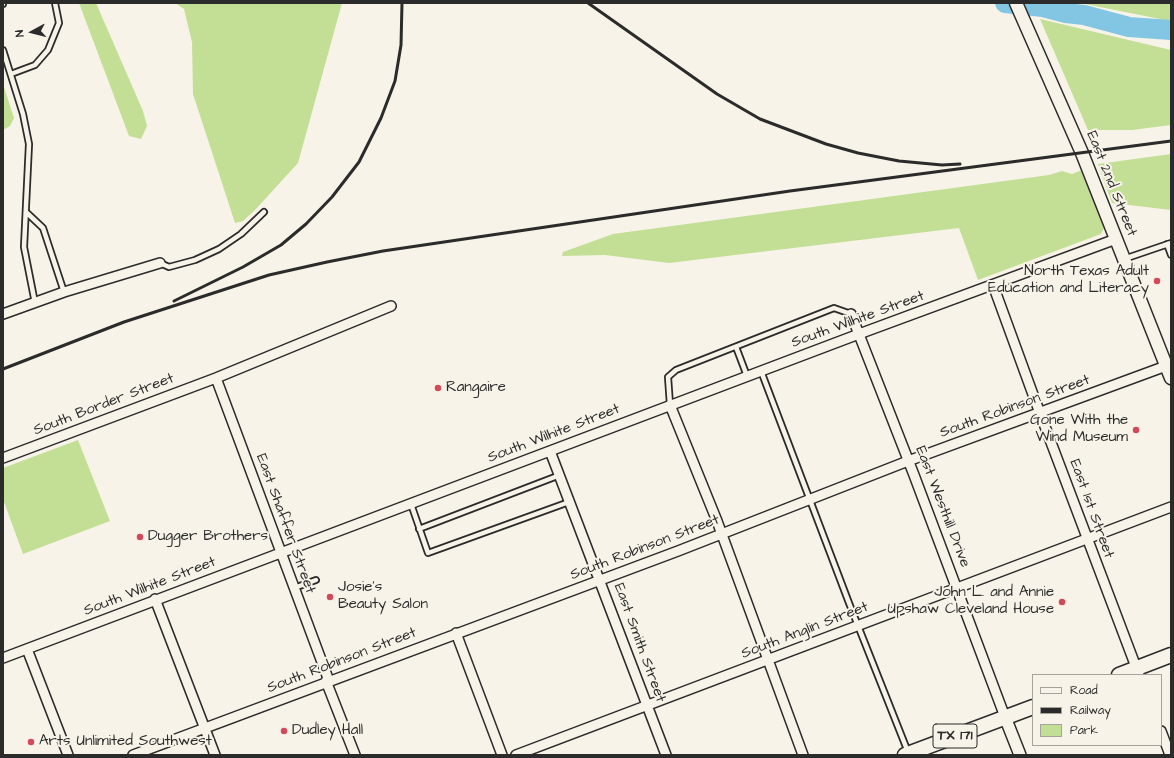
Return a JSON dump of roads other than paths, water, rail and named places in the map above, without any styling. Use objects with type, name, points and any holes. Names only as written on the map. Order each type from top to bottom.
[{"type":"main road","name":"East 2nd Street","points":[[1016,3],[1082,154],[1169,365],[1171,378]]},
{"type":"main road","points":[[1125,674],[1138,672],[1171,655]]},
{"type":"main road","name":"TX 171","points":[[907,754],[1032,706]]},
{"type":"street","name":"South Wilhite Street","points":[[3,658],[550,450],[1116,239]]},
{"type":"street","points":[[3,314],[64,292],[160,263]]},
{"type":"street","name":"East 1st Street","points":[[993,285],[1138,672]]},
{"type":"street","name":"South Border Street","points":[[3,458],[216,378],[391,306]]},
{"type":"street","name":"East Westhill Drive","points":[[851,314],[1020,755]]},
{"type":"street","name":"South Robinson Street","points":[[133,755],[721,534],[809,498],[1169,365]]},
{"type":"street","name":"East Shaffer Street","points":[[216,378],[355,755]]},
{"type":"street","points":[[670,405],[721,534],[803,755]]},
{"type":"street","name":"East Smith Street","points":[[550,450],[666,755]]},
{"type":"street","name":"South Anglin Street","points":[[516,755],[1171,508]]},
{"type":"street","points":[[156,599],[215,755]]},
{"type":"street","points":[[456,633],[502,755]]},
{"type":"street","points":[[27,649],[68,755]]},
{"type":"street","points":[[1162,734],[1170,755]]},
{"type":"lane","points":[[11,74],[35,65],[48,50],[59,22],[55,3]]},
{"type":"lane","points":[[3,50],[23,114],[28,144],[24,247],[35,303]]},
{"type":"lane","points":[[26,212],[43,228],[64,292]]},
{"type":"lane","points":[[160,263],[169,267],[195,260],[219,249],[241,234],[264,212]]},
{"type":"lane","points":[[1124,259],[1169,243],[1171,255]]},
{"type":"lane","points":[[670,405],[668,377],[676,370],[834,308],[851,314]]},
{"type":"lane","points":[[736,347],[747,376]]},
{"type":"lane","points":[[761,371],[907,754]]},
{"type":"lane","points":[[420,529],[560,475]]},
{"type":"lane","points":[[410,503],[428,553],[569,502]]},
{"type":"lane","points":[[294,588],[316,580]]},
{"type":"waterway","points":[[1005,3],[1043,7],[1066,13],[1084,15],[1129,27],[1171,30]]},
{"type":"railway","points":[[174,301],[243,267],[281,245],[306,224],[332,197],[359,162],[381,118],[395,81],[401,45],[402,3]]},
{"type":"railway","points":[[588,3],[717,94],[760,119],[826,144],[858,153],[899,161],[942,165],[960,164]]},
{"type":"railway","points":[[3,369],[124,322],[269,275],[383,251],[790,191],[1171,141]]},
{"type":"place","name":"North Texas Adult Education and Literacy","points":[[1157,281]]},
{"type":"place","name":"Rangaire","points":[[438,388]]},
{"type":"place","name":"Gone With the Wind Museum","points":[[1136,430]]},
{"type":"place","name":"Dugger Brothers","points":[[140,537]]},
{"type":"place","name":"Josie's Beauty Salon","points":[[330,597]]},
{"type":"place","name":"John L. and Annie Upshaw Cleveland House","points":[[1062,602]]},
{"type":"place","name":"Dudley Hall","points":[[284,731]]},
{"type":"place","name":"Arts Unlimited Southwest","points":[[31,742]]}]
